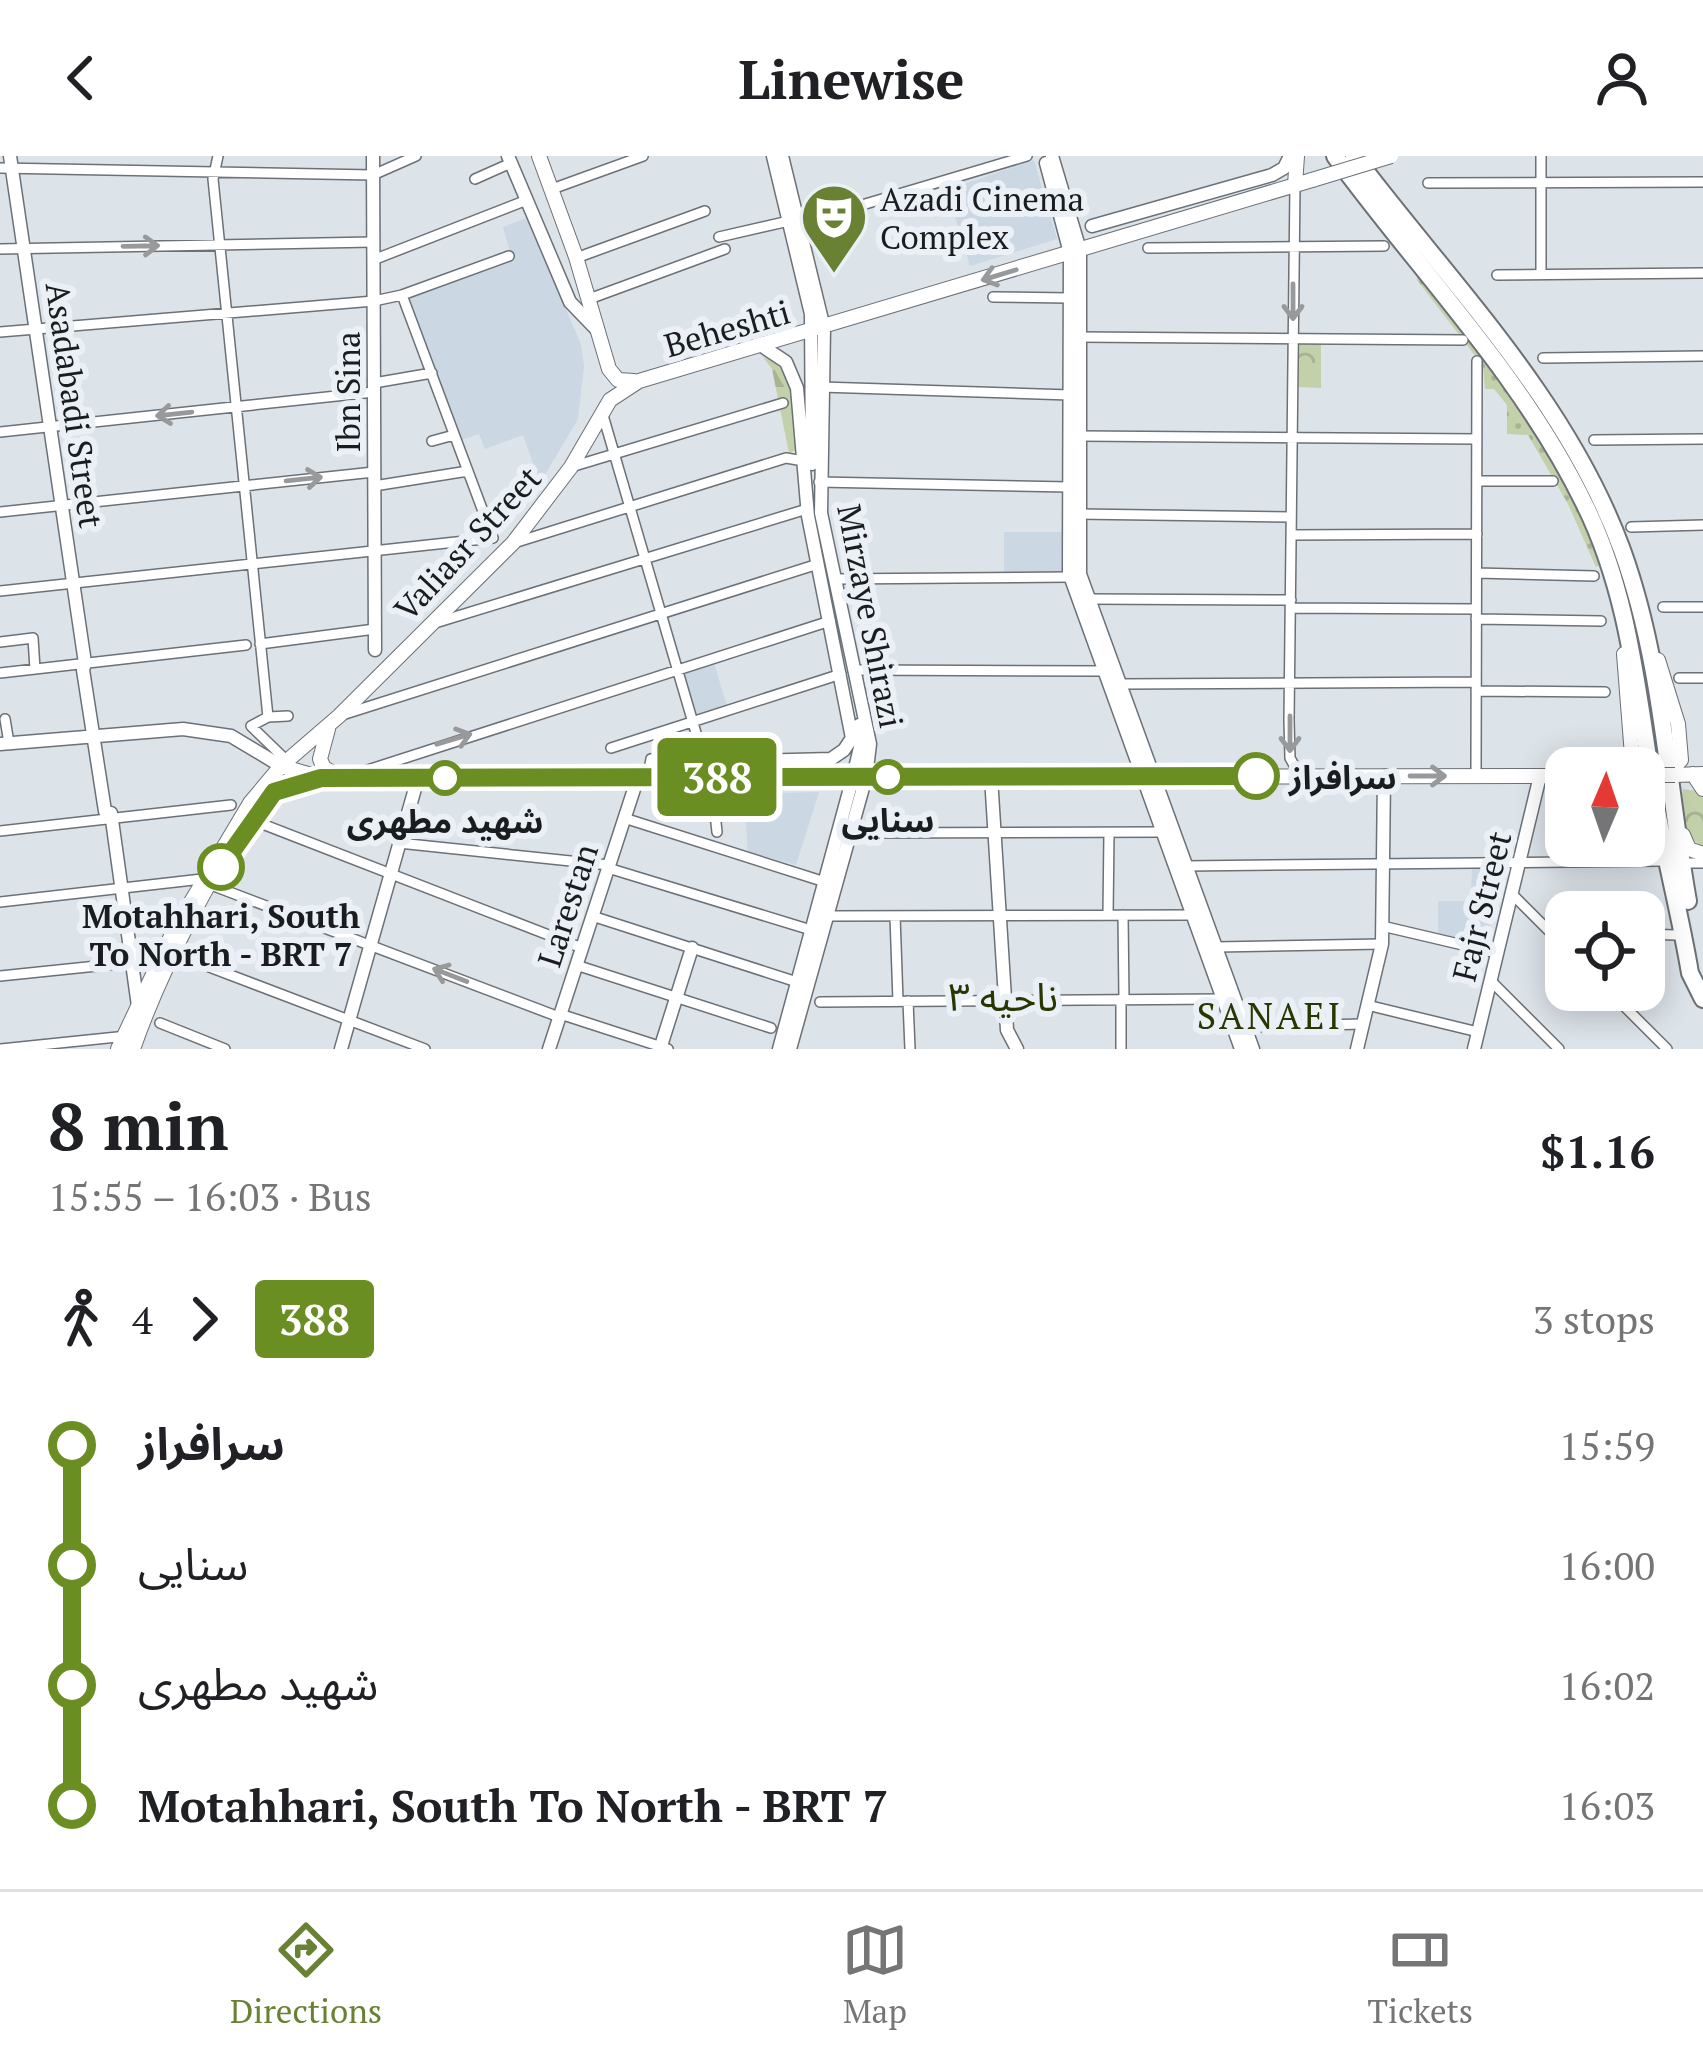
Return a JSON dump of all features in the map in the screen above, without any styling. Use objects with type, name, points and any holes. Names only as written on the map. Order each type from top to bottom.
[{"type":"highway","points":[[1335,156],[1514,387],[1585,504],[1638,677],[1654,793],[1690,973],[1703,999]]},
{"type":"highway","points":[[1354,156],[1528,379],[1599,495],[1623,552],[1650,652],[1672,812],[1703,979]]},
{"type":"main road","name":"Ibn Sina","points":[[373,156],[375,650]]},
{"type":"main road","points":[[539,156],[614,376],[639,381]]},
{"type":"main road","points":[[773,156],[782,173]]},
{"type":"main road","points":[[782,156],[818,329]]},
{"type":"main road","points":[[1048,156],[1070,211],[1075,251],[1078,563],[1120,684],[1162,832],[1241,1049]]},
{"type":"main road","points":[[1048,156],[1075,251],[1070,298],[1070,577],[1186,866],[1252,1049]]},
{"type":"main road","points":[[1092,226],[1276,173],[1293,156]]},
{"type":"main road","points":[[1293,156],[1295,185]]},
{"type":"main road","name":"Beheshti","points":[[639,381],[1391,156]]},
{"type":"main road","points":[[510,159],[571,302],[598,331]]},
{"type":"main road","name":"Asadabadi Street","points":[[7,163],[24,248],[120,889],[142,986]]},
{"type":"main road","points":[[1216,190],[1241,201]]},
{"type":"main road","points":[[1155,227],[1163,206]]},
{"type":"main road","points":[[1070,211],[1092,226],[1131,235]]},
{"type":"main road","name":"Mirzaye Shirazi","points":[[668,777],[715,762],[835,757],[847,748],[853,732],[819,482],[818,329]]},
{"type":"main road","name":"Mirzaye Shirazi","points":[[778,1049],[860,777],[861,735],[814,505],[818,329]]},
{"type":"main road","name":"Mirzaye Shirazi","points":[[762,346],[783,359],[794,375],[807,508],[818,564],[830,621],[869,735],[790,1049]]},
{"type":"main road","name":"Valiasr Street","points":[[141,1011],[142,986],[250,803],[513,543],[571,467],[616,394],[639,381]]},
{"type":"main road","points":[[1623,552],[1678,724],[1683,755],[1665,771]]},
{"type":"main road","points":[[1604,577],[1624,651],[1632,747]]},
{"type":"main road","points":[[334,720],[320,759],[326,770],[344,778]]},
{"type":"main road","points":[[4,744],[195,730],[231,736],[321,778],[1545,776]]},
{"type":"main road","points":[[1666,743],[1686,845],[1699,860]]},
{"type":"main road","points":[[266,756],[269,782]]},
{"type":"main road","points":[[1665,773],[1698,774],[1703,789]]},
{"type":"main road","points":[[1357,1049],[1382,944],[1384,776]]},
{"type":"main road","name":"Fajr Street","points":[[1474,1049],[1540,776]]},
{"type":"main road","name":"Larestan","points":[[549,1049],[638,777]]},
{"type":"main road","points":[[991,777],[1007,1030],[1016,1049]]},
{"type":"main road","name":"Valiasr Street","points":[[126,1045],[207,882],[252,820],[278,789],[321,778]]},
{"type":"main road","points":[[341,1049],[418,778]]},
{"type":"main road","points":[[120,889],[117,896],[130,999],[126,1045]]},
{"type":"main road","points":[[663,1048],[692,948]]},
{"type":"street","points":[[218,156],[215,172],[226,312],[268,717]]},
{"type":"street","points":[[7,163],[373,175],[416,156]]},
{"type":"street","points":[[552,189],[620,160],[643,156]]},
{"type":"street","points":[[719,237],[794,222],[996,160],[1027,156]]},
{"type":"street","points":[[1541,156],[1541,274]]},
{"type":"street","points":[[475,179],[510,159]]},
{"type":"street","points":[[1428,183],[1703,182]]},
{"type":"street","points":[[1295,185],[1290,758],[1300,776]]},
{"type":"street","points":[[373,260],[527,200]]},
{"type":"street","points":[[576,258],[705,211]]},
{"type":"street","points":[[0,249],[373,242]]},
{"type":"street","points":[[1148,248],[1384,245]]},
{"type":"street","points":[[589,299],[725,249]]},
{"type":"street","points":[[0,332],[374,301],[509,256]]},
{"type":"street","points":[[1497,274],[1703,273]]},
{"type":"street","points":[[0,591],[493,538],[402,295]]},
{"type":"street","points":[[993,297],[1070,298]]},
{"type":"street","points":[[1078,338],[1463,340]]},
{"type":"street","points":[[1543,358],[1703,356]]},
{"type":"street","points":[[1476,776],[1477,361]]},
{"type":"street","points":[[0,432],[236,407],[432,374]]},
{"type":"street","points":[[821,387],[1070,395]]},
{"type":"street","points":[[571,467],[783,404]]},
{"type":"street","points":[[602,412],[701,750],[652,759],[650,770],[668,777]]},
{"type":"street","points":[[432,441],[454,435]]},
{"type":"street","points":[[1079,436],[1477,439]]},
{"type":"street","points":[[1594,440],[1703,440]]},
{"type":"street","points":[[513,543],[786,458],[804,461]]},
{"type":"street","points":[[0,512],[244,486],[468,471]]},
{"type":"street","points":[[1477,482],[1552,481]]},
{"type":"street","points":[[819,482],[1069,487]]},
{"type":"street","points":[[430,625],[807,508]]},
{"type":"street","points":[[1078,514],[1292,518]]},
{"type":"street","points":[[1631,527],[1703,525]]},
{"type":"street","points":[[1291,535],[1477,534]]},
{"type":"street","points":[[334,720],[818,564]]},
{"type":"street","points":[[1477,573],[1604,577]]},
{"type":"street","points":[[835,579],[1070,577]]},
{"type":"street","points":[[1089,599],[1291,604],[1601,621]]},
{"type":"street","points":[[1663,607],[1703,607]]},
{"type":"street","points":[[344,778],[830,621]]},
{"type":"street","points":[[260,644],[375,628]]},
{"type":"street","points":[[0,642],[33,638],[35,669]]},
{"type":"street","points":[[0,673],[246,645]]},
{"type":"street","points":[[611,748],[848,672],[1105,671]]},
{"type":"street","points":[[1679,678],[1703,678]]},
{"type":"street","points":[[1120,684],[1290,682],[1605,692]]},
{"type":"street","points":[[286,765],[268,738],[251,728],[268,717],[288,716]]},
{"type":"street","points":[[4,744],[5,719]]},
{"type":"street","points":[[711,777],[717,832]]},
{"type":"street","points":[[0,831],[231,805]]},
{"type":"street","points":[[624,818],[825,882]]},
{"type":"street","points":[[252,820],[582,948]]},
{"type":"street","points":[[861,833],[1162,832]]},
{"type":"street","points":[[1108,833],[1108,915]]},
{"type":"street","points":[[399,843],[609,866],[811,930]]},
{"type":"street","points":[[1186,866],[1545,861]]},
{"type":"street","points":[[0,902],[207,882],[560,1015],[663,1048]]},
{"type":"street","points":[[1512,894],[1545,928]]},
{"type":"street","points":[[1121,1049],[1123,915]]},
{"type":"street","points":[[827,916],[1192,915]]},
{"type":"street","points":[[592,916],[797,982]]},
{"type":"street","points":[[896,916],[910,1049]]},
{"type":"street","points":[[1382,926],[1497,953]]},
{"type":"street","points":[[1665,935],[1675,935]]},
{"type":"street","points":[[1216,947],[1382,944]]},
{"type":"street","points":[[175,954],[425,1049]]},
{"type":"street","points":[[0,976],[127,963]]},
{"type":"street","points":[[576,964],[771,1028]]},
{"type":"street","points":[[1491,981],[1559,1049]]},
{"type":"street","points":[[820,1002],[1222,999]]},
{"type":"street","points":[[1367,1005],[1478,1032]]},
{"type":"street","points":[[1629,1011],[1666,1049]]},
{"type":"street","points":[[160,1023],[225,1049]]},
{"type":"street","points":[[1245,1027],[1363,1024]]},
{"type":"street","points":[[1,1049],[126,1045]]},
{"type":"shaded area","points":[[1034,160],[1057,239],[970,266],[947,190]]},
{"type":"shaded area","points":[[526,218],[581,344],[584,366],[578,419],[540,483],[523,435],[485,449],[479,434],[461,440],[409,297],[512,260],[503,227]]},
{"type":"shaded area","points":[[1004,532],[1062,532],[1061,574],[1004,574]]},
{"type":"shaded area","points":[[714,663],[727,706],[697,715],[684,672]]},
{"type":"shaded area","points":[[819,792],[796,865],[748,852],[744,794]]},
{"type":"shaded area","points":[[1472,866],[1505,869],[1485,945],[1438,933],[1438,901],[1471,901]]},
{"type":"green space","points":[[1417,274],[1496,369],[1578,509],[1600,565],[1596,567],[1568,504],[1528,435],[1507,434],[1507,405],[1494,389],[1485,389],[1483,366]]},
{"type":"green space","points":[[1297,344],[1321,344],[1321,388],[1297,387]]},
{"type":"green space","points":[[763,357],[783,372],[793,396],[799,449],[789,453],[772,369]]},
{"type":"green space","points":[[1683,789],[1697,791],[1703,798],[1703,846],[1691,837],[1684,822]]},
{"type":"bus line","name":"388","points":[[221,867],[274,792],[321,778],[1256,776]]},
{"type":"place","name":"Azadi Cinema Complex","points":[[834,276]]},
{"type":"place","name":"سرافراز","points":[[1256,776]]},
{"type":"place","name":"سنایی","points":[[888,777]]},
{"type":"place","name":"شهید مطهری","points":[[445,778]]},
{"type":"place","name":"Motahhari, South To North - BRT 7","points":[[221,867]]},
{"type":"district","name":"ناحیه ۳","points":[[1003,996]]},
{"type":"district","name":"SANAEI","points":[[1270,1015]]}]
